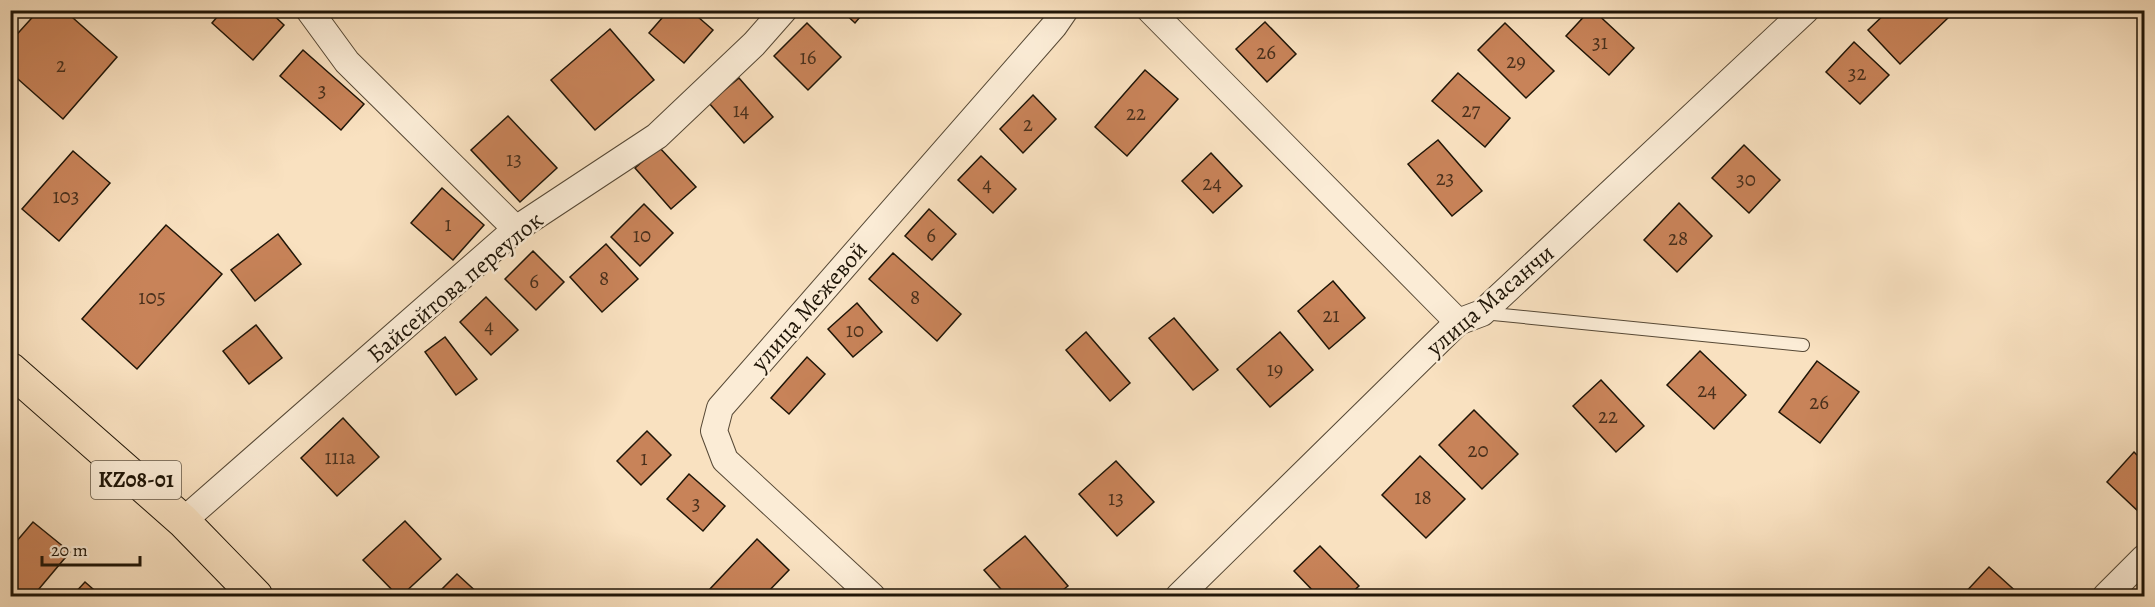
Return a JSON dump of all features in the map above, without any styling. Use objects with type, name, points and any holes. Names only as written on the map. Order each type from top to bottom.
[{"type":"main road","name":"KZ08-01","points":[[10,369],[183,521],[256,597]]},
{"type":"street","points":[[309,10],[347,62],[516,229]]},
{"type":"street","name":"Байсейтова переулок","points":[[183,521],[516,229],[657,136],[754,44],[784,10]]},
{"type":"street","name":"улица Межевой","points":[[872,597],[725,460],[714,431],[720,408],[1054,26],[1065,10]]},
{"type":"street","points":[[1150,10],[1458,322]]},
{"type":"street","name":"улица Масанчи","points":[[1179,597],[1458,322],[1482,313],[1806,10]]},
{"type":"street","points":[[2106,597],[2145,558]]},
{"type":"lane","points":[[1482,313],[1803,345]]},
{"type":"building","points":[[39,10],[64,10],[117,57],[63,119],[10,72],[10,42]]},
{"type":"building","points":[[223,10],[268,10],[284,25],[253,60],[212,23]]},
{"type":"building","points":[[669,10],[690,10],[713,30],[684,63],[649,33]]},
{"type":"building","points":[[841,10],[866,10],[855,23]]},
{"type":"building","points":[[1590,10],[1593,10],[1634,48],[1609,75],[1566,36]]},
{"type":"building","points":[[1889,10],[1943,10],[1949,17],[1900,64],[1868,30]]},
{"type":"building","points":[[1265,22],[1296,54],[1267,82],[1236,49]]},
{"type":"building","points":[[807,23],[841,57],[808,90],[774,56]]},
{"type":"building","points":[[1505,23],[1554,71],[1526,98],[1478,50]]},
{"type":"building","points":[[610,29],[654,80],[595,130],[551,80]]},
{"type":"building","points":[[1854,42],[1889,75],[1860,104],[1826,72]]},
{"type":"building","points":[[303,50],[364,104],[341,130],[280,76]]},
{"type":"building","points":[[1145,70],[1178,99],[1127,156],[1095,127]]},
{"type":"building","points":[[1458,73],[1510,118],[1485,147],[1432,101]]},
{"type":"building","points":[[739,78],[773,117],[744,143],[709,103]]},
{"type":"building","points":[[1033,95],[1056,119],[1023,153],[1000,129]]},
{"type":"building","points":[[508,116],[557,168],[520,202],[471,150]]},
{"type":"building","points":[[1438,140],[1482,191],[1452,216],[1408,164]]},
{"type":"building","points":[[1744,145],[1780,180],[1749,213],[1712,178]]},
{"type":"building","points":[[659,147],[696,187],[671,209],[635,168]]},
{"type":"building","points":[[73,151],[110,183],[59,241],[22,209]]},
{"type":"building","points":[[1211,153],[1242,186],[1213,213],[1182,181]]},
{"type":"building","points":[[981,156],[1016,189],[993,213],[958,180]]},
{"type":"building","points":[[442,188],[484,225],[453,260],[411,223]]},
{"type":"building","points":[[1679,203],[1712,236],[1677,272],[1644,240]]},
{"type":"building","points":[[644,204],[673,233],[640,266],[611,237]]},
{"type":"building","points":[[929,209],[956,234],[932,260],[905,236]]},
{"type":"building","points":[[166,225],[222,274],[137,369],[82,319]]},
{"type":"building","points":[[278,234],[301,264],[255,301],[231,270]]},
{"type":"building","points":[[606,244],[638,279],[602,312],[570,277]]},
{"type":"building","points":[[533,251],[564,282],[536,310],[505,279]]},
{"type":"building","points":[[893,253],[961,314],[937,341],[869,279]]},
{"type":"building","points":[[1333,281],[1365,318],[1329,349],[1298,311]]},
{"type":"building","points":[[486,297],[518,330],[491,355],[460,322]]},
{"type":"building","points":[[857,303],[882,332],[853,357],[828,329]]},
{"type":"building","points":[[1174,318],[1218,370],[1193,390],[1149,338]]},
{"type":"building","points":[[256,325],[282,358],[249,384],[223,351]]},
{"type":"building","points":[[1086,332],[1130,383],[1110,401],[1066,350]]},
{"type":"building","points":[[1280,332],[1313,370],[1270,407],[1237,369]]},
{"type":"building","points":[[445,337],[477,379],[456,395],[425,352]]},
{"type":"building","points":[[1700,351],[1746,395],[1714,429],[1667,385]]},
{"type":"building","points":[[807,357],[825,374],[789,414],[771,398]]},
{"type":"building","points":[[1817,361],[1859,392],[1820,443],[1779,412]]},
{"type":"building","points":[[1601,380],[1644,426],[1616,452],[1573,406]]},
{"type":"building","points":[[1474,410],[1518,454],[1482,489],[1439,445]]},
{"type":"building","points":[[343,418],[379,457],[337,496],[301,458]]},
{"type":"building","points":[[647,431],[671,455],[641,485],[617,461]]},
{"type":"building","points":[[2134,452],[2144,462],[2144,508],[2140,513],[2107,482]]},
{"type":"building","points":[[1420,456],[1465,499],[1426,538],[1382,495]]},
{"type":"building","points":[[1116,461],[1154,502],[1117,536],[1079,494]]},
{"type":"building","points":[[689,474],[725,506],[703,531],[667,499]]},
{"type":"building","points":[[405,521],[441,559],[401,596],[398,596],[363,560]]},
{"type":"building","points":[[33,522],[70,552],[33,596],[19,596],[10,590],[10,549]]},
{"type":"building","points":[[1025,536],[1068,586],[1055,596],[1007,596],[984,570]]},
{"type":"building","points":[[757,539],[789,570],[764,596],[716,596],[709,590]]},
{"type":"building","points":[[1320,546],[1359,586],[1348,596],[1318,596],[1294,571]]},
{"type":"building","points":[[1989,567],[2021,596],[1962,596]]},
{"type":"building","points":[[457,574],[481,596],[435,596]]},
{"type":"building","points":[[85,582],[101,596],[72,596]]}]
